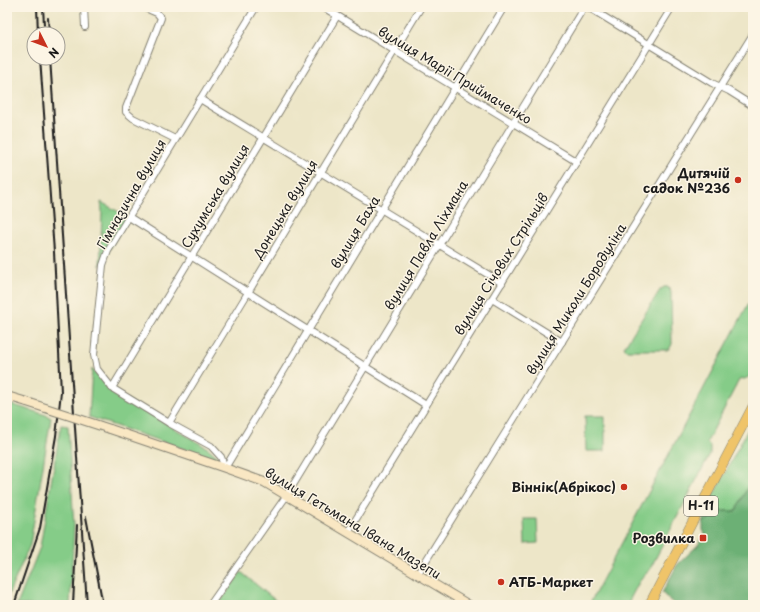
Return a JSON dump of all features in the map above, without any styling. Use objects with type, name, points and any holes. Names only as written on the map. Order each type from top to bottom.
[{"type":"main road","name":"вулиця Гетьмана Івана Мазепи","points":[[7,396],[110,429],[264,482],[469,605]]},
{"type":"main road","name":"Н-11","points":[[649,605],[753,406]]},
{"type":"street","points":[[84,7],[85,27]]},
{"type":"street","points":[[143,7],[157,14],[161,18],[126,108],[126,112],[133,118],[175,139]]},
{"type":"street","name":"Гімназична вулиця","points":[[226,468],[221,457],[211,446],[169,423],[112,388],[97,369],[94,354],[104,265],[108,252],[256,7]]},
{"type":"street","name":"вулиця Марії Приймаченко","points":[[323,7],[331,9],[337,16],[577,162]]},
{"type":"street","name":"Донецька вулиця","points":[[169,423],[421,7]]},
{"type":"street","name":"вулиця Баха","points":[[226,468],[504,7]]},
{"type":"street","name":"вулиця Павла Ліхмана","points":[[210,605],[287,495],[584,7]]},
{"type":"street","points":[[588,7],[753,106]]},
{"type":"street","name":"вулиця Січових Стрільців","points":[[348,532],[672,7]]},
{"type":"street","name":"Сухумська вулиця","points":[[112,388],[337,16]]},
{"type":"street","name":"вулиця Миколи Бородуліна","points":[[417,575],[753,34]]},
{"type":"street","points":[[200,98],[502,283]]},
{"type":"street","points":[[128,217],[426,405]]},
{"type":"street","points":[[492,299],[562,342]]},
{"type":"green space","points":[[101,202],[128,217],[100,266],[102,211]]},
{"type":"green space","points":[[664,287],[668,287],[671,292],[672,344],[670,348],[667,350],[626,350],[624,347],[660,290]]},
{"type":"green space","points":[[753,295],[753,371],[747,378],[739,380],[707,442],[710,446],[710,454],[650,569],[639,582],[627,605],[589,605]]},
{"type":"green space","points":[[92,369],[112,391],[209,449],[219,458],[220,461],[89,417]]},
{"type":"green space","points":[[7,403],[46,415],[51,418],[30,545],[7,598]]},
{"type":"green space","points":[[585,416],[605,416],[605,451],[586,451]]},
{"type":"green space","points":[[753,420],[753,476],[736,511],[718,511],[703,523],[708,505]]},
{"type":"green space","points":[[61,425],[68,426],[74,526],[70,605],[17,605],[40,547]]},
{"type":"green space","points":[[753,476],[753,605],[675,605],[662,593],[677,565],[698,545],[705,534],[703,530],[703,523],[718,511],[736,511]]},
{"type":"green space","points":[[524,519],[537,519],[538,543],[525,544]]},
{"type":"green space","points":[[241,572],[281,605],[218,605]]},
{"type":"railway","points":[[37,7],[38,26]]},
{"type":"railway","points":[[43,7],[44,25]]},
{"type":"railway","points":[[48,18],[48,26]]},
{"type":"railway","points":[[14,605],[40,528],[56,436],[61,392],[54,252],[41,66]]},
{"type":"railway","points":[[51,66],[87,605]]},
{"type":"railway","points":[[86,517],[103,605]]},
{"type":"railway","points":[[73,605],[77,525]]},
{"type":"place","name":"Дитячій садок №236","points":[[738,180]]},
{"type":"place","name":"Віннік(Абрікос)","points":[[624,487]]},
{"type":"place","name":"Розвилка","points":[[703,538]]},
{"type":"place","name":"АТБ-Маркет","points":[[501,582]]}]
